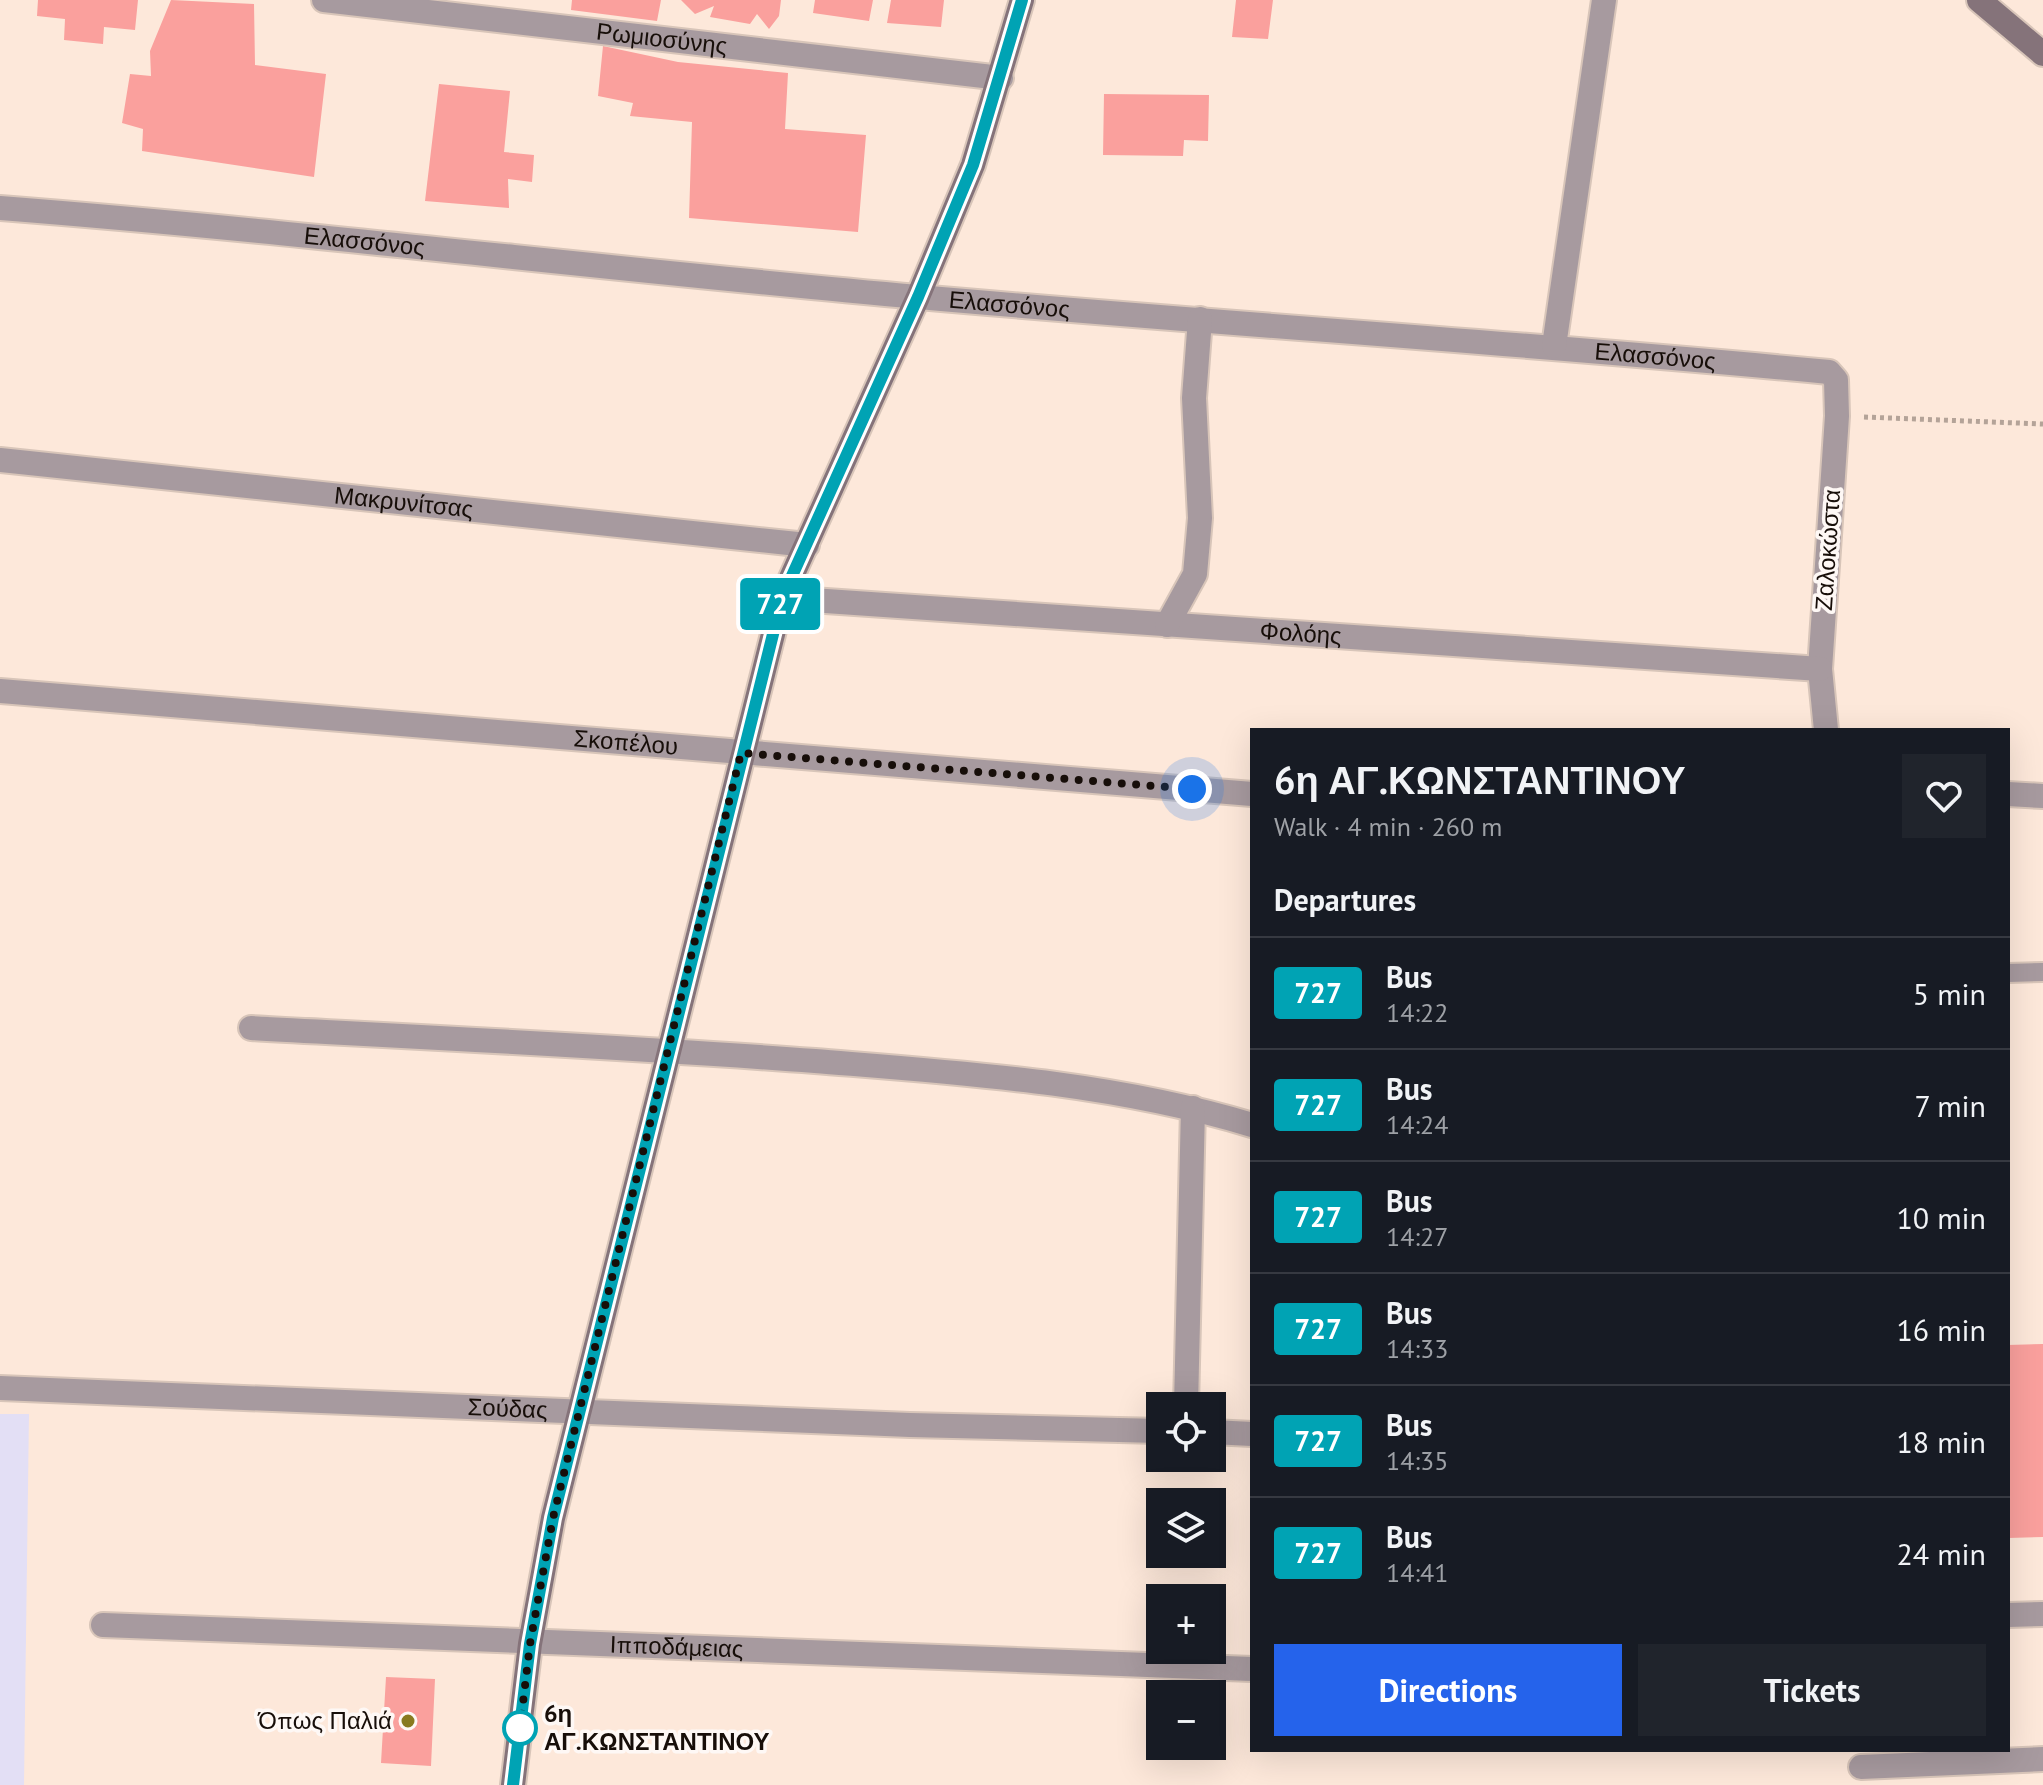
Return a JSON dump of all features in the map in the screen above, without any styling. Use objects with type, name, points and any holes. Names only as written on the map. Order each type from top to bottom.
[{"type":"street","name":"Ρωμιοσύνης","points":[[324,0],[410,5],[1001,78]]},
{"type":"street","points":[[513,1785],[530,1644],[553,1518],[667,1050],[782,598],[918,297],[973,165],[1022,0]]},
{"type":"street","points":[[1554,346],[1604,0]]},
{"type":"street","points":[[1979,0],[2043,54]]},
{"type":"street","name":"Ελασσόνος","points":[[0,208],[918,297],[1554,346],[1829,372]]},
{"type":"street","points":[[1167,625],[1195,574],[1200,518],[1194,398],[1200,319]]},
{"type":"street","name":"Ζαλοκώστα","points":[[1826,728],[1820,669],[1837,416],[1836,380],[1829,372]]},
{"type":"street","name":"Μακρυνίτσας","points":[[0,460],[807,545]]},
{"type":"street","name":"Φολόης","points":[[782,598],[1820,669]]},
{"type":"street","name":"Σκοπέλου","points":[[0,691],[1250,794]]},
{"type":"street","points":[[2010,794],[2043,796]]},
{"type":"street","points":[[251,1028],[667,1050],[1045,1082],[1144,1096],[1250,1124]]},
{"type":"street","points":[[1186,1392],[1193,1108]]},
{"type":"street","name":"Σούδας","points":[[0,1388],[1146,1430]]},
{"type":"street","points":[[1226,1433],[1250,1434]]},
{"type":"street","points":[[2010,1615],[2043,1614]]},
{"type":"street","name":"Ιπποδάμειας","points":[[103,1625],[530,1644],[1250,1669]]},
{"type":"street","points":[[1861,1767],[2043,1759]]},
{"type":"lane","points":[[2010,973],[2043,972]]},
{"type":"path","points":[[1837,416],[2043,424]]},
{"type":"shaded area","points":[[0,1414],[29,1414],[24,1785],[0,1785]]},
{"type":"building","points":[[38,0],[138,0],[135,30],[104,27],[103,44],[64,40],[65,19],[37,16]]},
{"type":"building","points":[[171,0],[254,4],[255,65],[326,74],[314,177],[142,151],[143,129],[122,123],[130,74],[151,76],[150,51]]},
{"type":"building","points":[[572,0],[661,0],[657,21],[571,10]]},
{"type":"building","points":[[681,0],[781,0],[779,16],[769,29],[757,14],[750,24],[710,17],[714,6],[695,14]]},
{"type":"building","points":[[815,0],[873,0],[869,21],[813,13]]},
{"type":"building","points":[[891,0],[944,0],[941,27],[887,23]]},
{"type":"building","points":[[1236,0],[1273,0],[1268,39],[1232,37]]},
{"type":"building","points":[[603,46],[678,62],[788,73],[785,129],[866,135],[858,232],[689,218],[692,122],[630,116],[633,103],[598,96]]},
{"type":"building","points":[[439,84],[510,91],[504,152],[534,155],[532,182],[508,179],[509,208],[425,201]]},
{"type":"building","points":[[1104,94],[1209,95],[1208,141],[1184,140],[1183,156],[1103,155]]},
{"type":"building","points":[[2043,1344],[2043,1537],[2010,1538],[2010,1345]]},
{"type":"building","name":"Όπως Παλιά","points":[[386,1677],[435,1679],[431,1766],[381,1763]]},
{"type":"bus line","name":"727","points":[[513,1785],[530,1644],[553,1518],[733,783],[782,598],[918,297],[973,165],[1022,0]]},
{"type":"place","name":"Όπως Παλιά","points":[[408,1721]]},
{"type":"place","name":"6η ΑΓ.ΚΩΝΣΤΑΝΤΙΝΟΥ","points":[[520,1728]]},
{"type":"route","points":[[520,1728],[530,1644],[553,1518],[741,753],[1192,789]]}]
